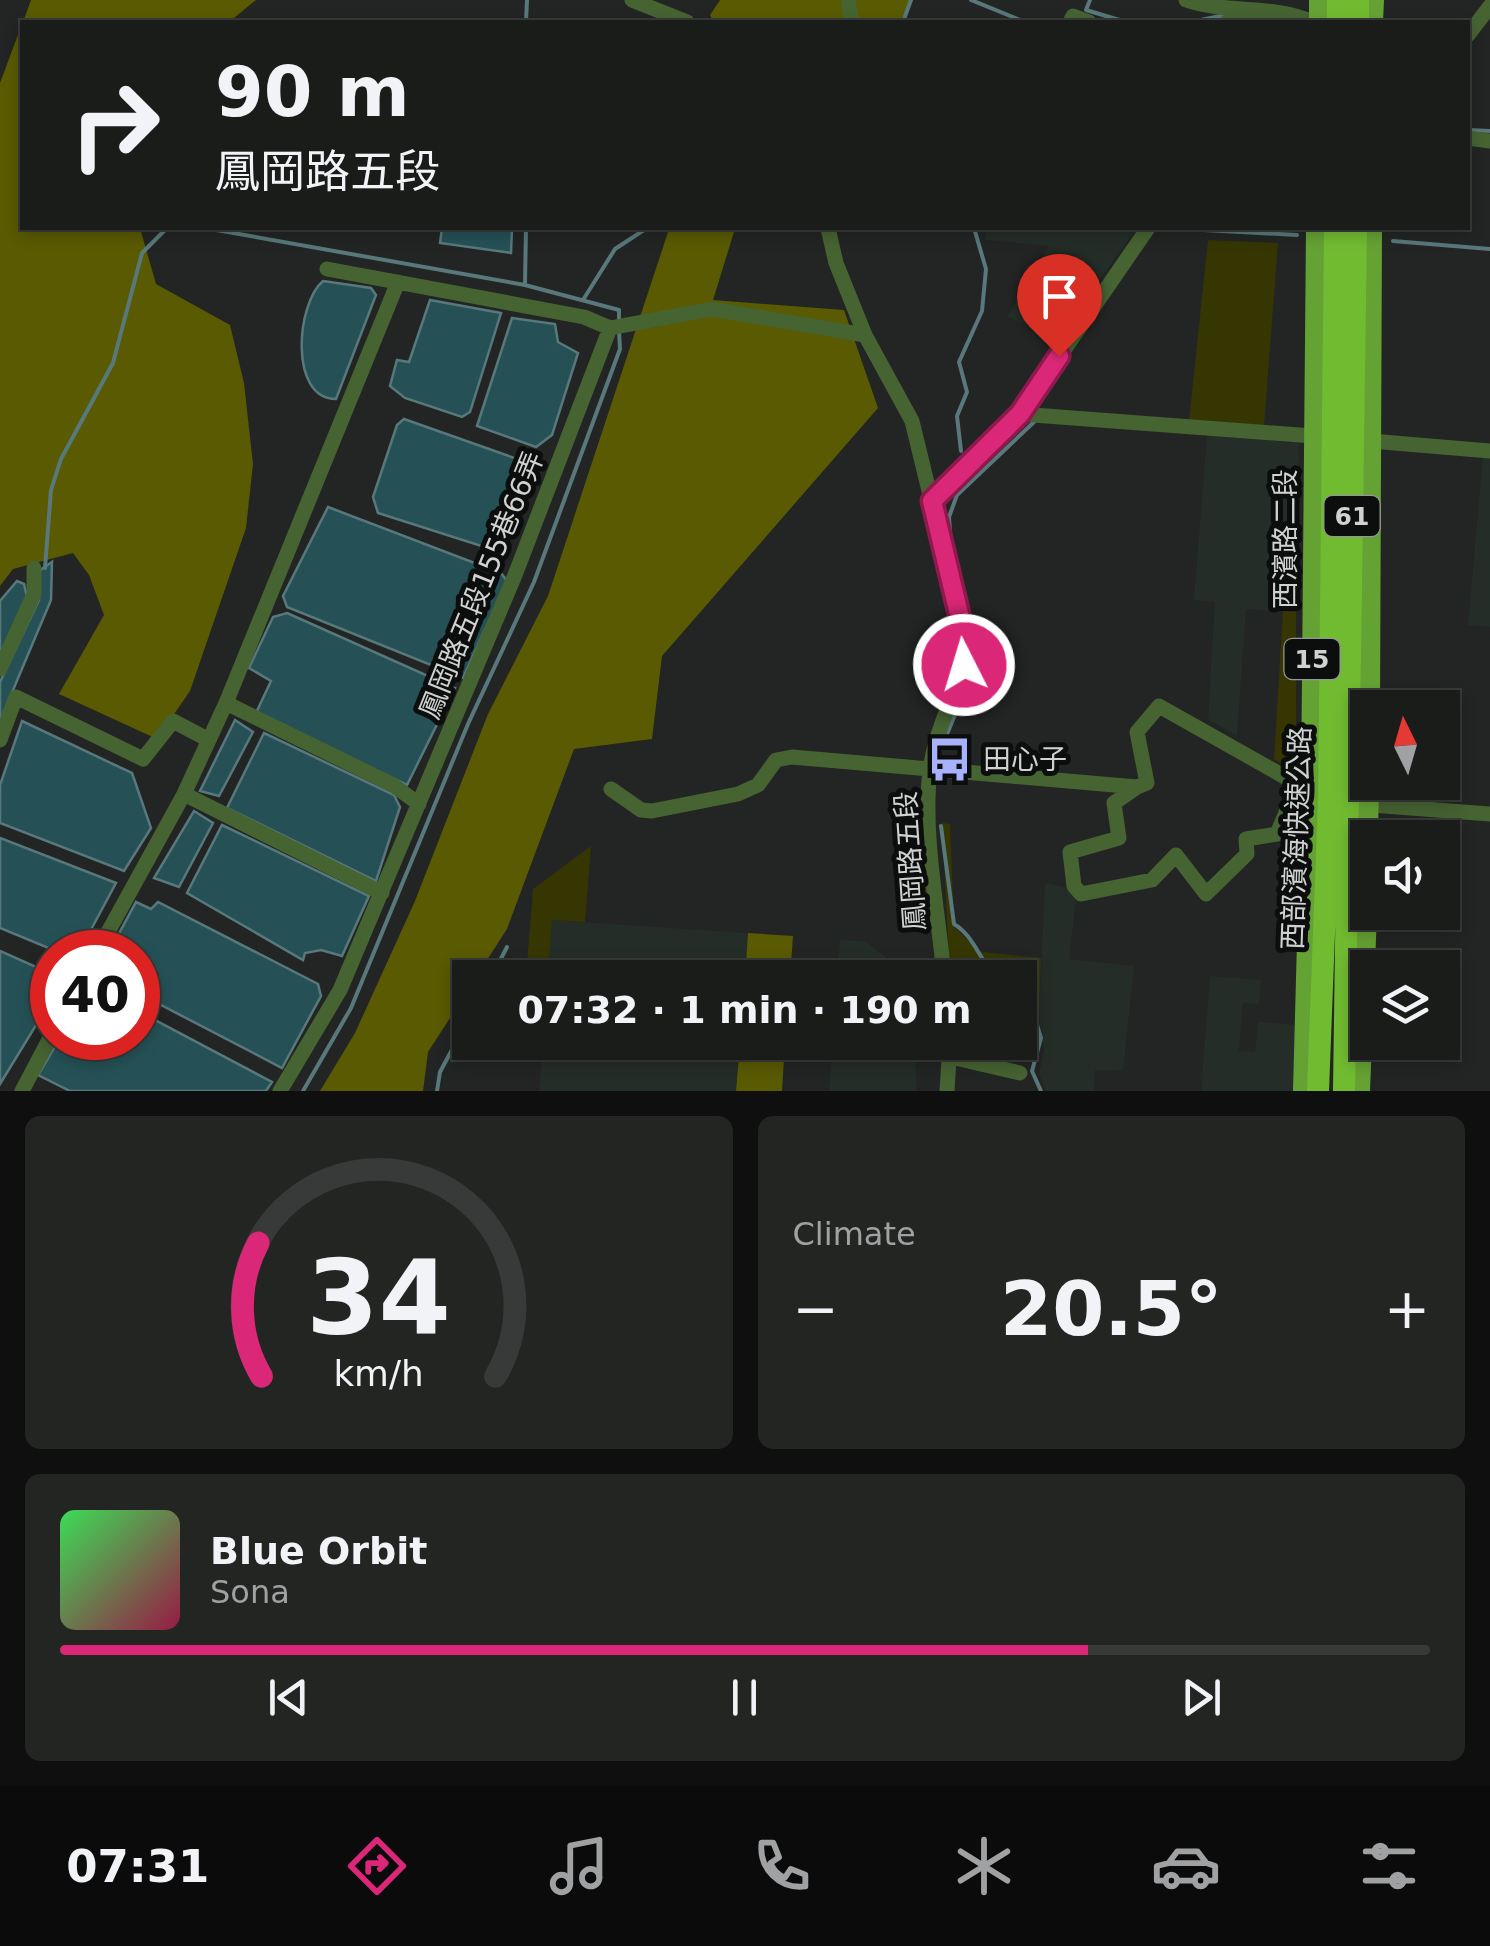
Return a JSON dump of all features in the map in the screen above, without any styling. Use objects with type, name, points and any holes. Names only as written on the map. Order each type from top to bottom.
[{"type":"highway","name":"西部濱海快速公路","points":[[1335,230],[1331,797],[1344,1091]]},
{"type":"highway","name":"西部濱海快速公路","points":[[1318,1091],[1356,230]]},
{"type":"main road","name":"西濱路二段","points":[[1302,1091],[1331,797],[1313,436],[1316,230]]},
{"type":"main road","name":"15","points":[[1370,690],[1372,230]]},
{"type":"main road","name":"西濱路二段","points":[[1331,797],[1350,790]]},
{"type":"main road","name":"西濱路二段","points":[[1331,797],[1352,820]]},
{"type":"main road","points":[[1360,1091],[1366,930]]},
{"type":"street","points":[[632,0],[683,20]]},
{"type":"street","points":[[1186,0],[1209,8],[1336,12]]},
{"type":"street","points":[[1470,32],[1490,6]]},
{"type":"street","name":"鳳岡路五段","points":[[828,230],[836,263],[865,335],[912,421],[965,639],[964,665],[940,725],[930,768],[943,960]]},
{"type":"street","points":[[932,501],[1020,414],[1147,230]]},
{"type":"street","points":[[327,269],[584,317],[610,328],[712,309],[865,335]]},
{"type":"street","points":[[109,930],[184,794],[226,702],[398,282]]},
{"type":"street","name":"鳳岡路五段155巷66弄","points":[[280,1091],[340,990],[515,575],[610,328]]},
{"type":"street","points":[[1020,414],[1313,436]]},
{"type":"street","points":[[1371,441],[1490,451]]},
{"type":"street","points":[[0,669],[34,594],[34,568]]},
{"type":"street","points":[[0,740],[16,698],[143,759],[173,721],[209,740]]},
{"type":"street","points":[[226,702],[393,784],[419,804]]},
{"type":"street","points":[[1331,797],[1277,834],[1246,840],[1247,854],[1206,894],[1176,856],[1152,880],[1081,894],[1074,886],[1070,852],[1119,838],[1114,803],[1147,782],[1137,732],[1158,706],[1331,797],[1490,814]]},
{"type":"street","points":[[611,788],[641,810],[652,810],[738,794],[758,785],[776,760],[792,757],[1138,787]]},
{"type":"street","points":[[184,794],[382,892]]},
{"type":"street","points":[[22,1091],[38,1060]]},
{"type":"street","points":[[946,1091],[950,1060]]},
{"type":"street","points":[[982,1060],[1020,1072]]},
{"type":"shaded area","points":[[31,0],[256,0],[231,20],[24,20]]},
{"type":"shaded area","points":[[720,0],[910,0],[903,20],[712,20],[710,15]]},
{"type":"shaded area","points":[[20,29],[20,230],[141,230],[156,284],[230,325],[244,383],[253,464],[246,528],[190,691],[157,739],[59,694],[104,615],[89,575],[73,553],[13,569],[0,586],[0,83]]},
{"type":"shaded area","points":[[669,230],[734,232],[713,300],[844,310],[878,408],[662,656],[652,739],[574,749],[507,929],[487,960],[452,960],[452,1015],[428,1052],[423,1091],[320,1091],[355,1033],[415,901],[488,714],[548,596]]},
{"type":"shaded area","points":[[986,230],[1136,230],[1058,337],[1007,317],[1049,246],[985,240]]},
{"type":"shaded area","points":[[1208,240],[1278,243],[1264,426],[1189,421]]},
{"type":"shaded area","points":[[1207,435],[1299,443],[1296,612],[1246,609],[1237,736],[1208,719],[1215,602],[1194,600]]},
{"type":"shaded area","points":[[1483,455],[1490,456],[1490,627],[1468,625]]},
{"type":"shaded area","points":[[1283,611],[1296,612],[1296,772],[1274,759]]},
{"type":"shaded area","points":[[914,819],[927,821],[935,921],[920,917]]},
{"type":"shaded area","points":[[942,823],[950,824],[954,927],[981,952],[1041,958],[1039,1014],[1037,960],[949,960]]},
{"type":"shaded area","points":[[591,846],[585,922],[552,920],[549,960],[527,960],[533,889]]},
{"type":"shaded area","points":[[1045,883],[1065,887],[1076,900],[1069,959],[1134,966],[1123,1071],[1095,1070],[1094,1091],[1046,1091],[1039,1073],[1044,1049],[1039,1014]]},
{"type":"shaded area","points":[[552,920],[748,933],[746,960],[549,960]]},
{"type":"shaded area","points":[[748,933],[793,936],[791,960],[746,960]]},
{"type":"shaded area","points":[[840,940],[865,941],[889,960],[838,960]]},
{"type":"shaded area","points":[[1210,976],[1261,980],[1259,1004],[1243,1003],[1239,1051],[1255,1052],[1258,1022],[1300,1025],[1296,1091],[1201,1091]]},
{"type":"shaded area","points":[[542,1060],[739,1060],[736,1091],[539,1091]]},
{"type":"shaded area","points":[[739,1060],[784,1060],[782,1091],[736,1091]]},
{"type":"shaded area","points":[[832,1060],[915,1060],[917,1091],[829,1091]]},
{"type":"water","points":[[442,230],[512,230],[511,253],[440,243]]},
{"type":"water","points":[[323,281],[371,288],[376,295],[336,399],[321,395],[310,384],[304,368],[303,328],[307,309]]},
{"type":"water","points":[[430,300],[501,313],[470,412],[462,417],[405,398],[390,386],[397,360],[409,362]]},
{"type":"water","points":[[512,318],[555,324],[558,342],[578,353],[552,435],[536,447],[477,426]]},
{"type":"water","points":[[404,419],[523,461],[528,479],[497,551],[378,513],[373,497],[397,425]]},
{"type":"water","points":[[328,507],[501,573],[507,581],[463,678],[287,607],[283,596]]},
{"type":"water","points":[[52,562],[51,600],[0,721],[0,682],[39,600],[39,571]]},
{"type":"water","points":[[17,581],[24,584],[27,597],[0,660],[0,601]]},
{"type":"water","points":[[287,613],[455,688],[407,785],[256,713],[271,681],[249,668],[273,617]]},
{"type":"water","points":[[235,720],[253,732],[219,796],[200,791]]},
{"type":"water","points":[[22,721],[132,773],[151,828],[124,871],[0,823],[0,785]]},
{"type":"water","points":[[264,733],[394,795],[400,807],[376,881],[227,808]]},
{"type":"water","points":[[194,811],[213,823],[179,887],[154,878]]},
{"type":"water","points":[[222,825],[369,896],[342,956],[321,950],[305,953],[303,960],[187,893]]},
{"type":"water","points":[[0,838],[116,883],[91,930],[30,930],[30,940],[0,928]]},
{"type":"water","points":[[136,902],[151,909],[158,902],[318,984],[321,996],[282,1068],[160,1004],[160,930],[121,930]]},
{"type":"water","points":[[0,951],[30,964],[30,1035],[0,1084]]},
{"type":"water","points":[[160,1023],[272,1082],[266,1091],[70,1091],[38,1075],[47,1060],[160,1060]]},
{"type":"waterway","points":[[526,20],[527,0]]},
{"type":"waterway","points":[[904,20],[911,0]]},
{"type":"waterway","points":[[971,0],[1020,20]]},
{"type":"waterway","points":[[1090,0],[1086,10],[1119,20]]},
{"type":"waterway","points":[[1201,20],[1225,15]]},
{"type":"waterway","points":[[1260,17],[1268,20]]},
{"type":"waterway","points":[[1470,130],[1490,131]]},
{"type":"waterway","points":[[45,568],[51,490],[61,459],[113,363],[142,253],[165,230]]},
{"type":"waterway","points":[[216,230],[525,285],[619,310],[619,322]]},
{"type":"waterway","points":[[525,283],[526,230]]},
{"type":"waterway","points":[[583,300],[615,249],[644,230]]},
{"type":"waterway","points":[[961,451],[957,416],[967,392],[959,362],[982,311],[986,269],[975,230]]},
{"type":"waterway","points":[[1204,230],[1297,235]]},
{"type":"waterway","points":[[1393,241],[1490,249]]},
{"type":"waterway","points":[[303,1091],[351,1008],[468,724],[534,582],[620,349],[619,331]]},
{"type":"waterway","points":[[943,744],[975,666],[972,630],[951,546],[949,517],[957,495],[1034,422]]},
{"type":"waterway","points":[[941,826],[954,924],[984,960]]},
{"type":"waterway","points":[[500,960],[507,947]]},
{"type":"waterway","points":[[1037,1025],[1041,1038],[1037,1053]]},
{"type":"waterway","points":[[437,1091],[440,1072],[452,1050]]},
{"type":"waterway","points":[[1035,1060],[1032,1071],[1041,1091]]},
{"type":"place","name":"田心子","points":[[950,759]]},
{"type":"route","points":[[964,665],[965,639],[932,501],[1020,414],[1059,356]]}]
